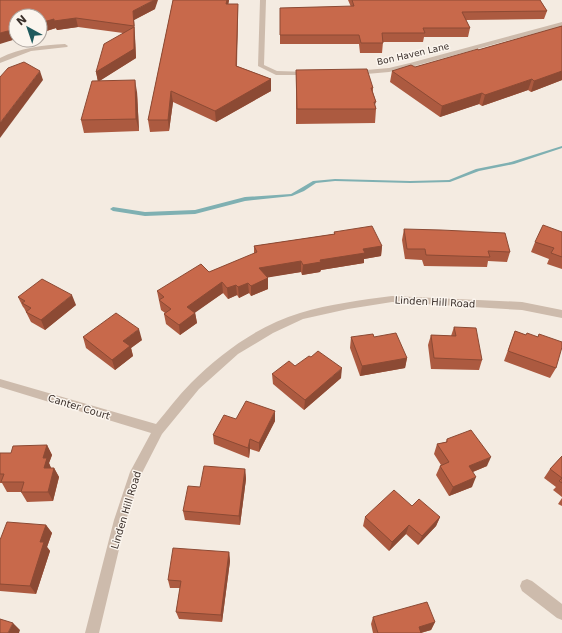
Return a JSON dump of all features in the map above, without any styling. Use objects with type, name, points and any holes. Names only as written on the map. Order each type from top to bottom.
[{"type":"street","points":[[263,0],[261,66],[276,74],[318,74]]},
{"type":"street","name":"Bon Haven Lane","points":[[345,73],[389,70],[562,24]]},
{"type":"street","points":[[0,61],[20,52],[35,48],[65,46]]},
{"type":"street","name":"Linden Hill Road","points":[[92,633],[120,520],[136,472],[158,430],[195,386],[234,351],[269,330],[301,316],[348,305],[392,299],[522,306],[562,314]]},
{"type":"street","name":"Canter Court","points":[[0,383],[158,430]]},
{"type":"street","points":[[526,586],[562,613]]},
{"type":"building","points":[[0,0],[154,0],[133,11],[134,26],[76,18],[48,21],[48,8],[8,8],[8,31],[0,33]]},
{"type":"building","points":[[173,0],[227,0],[226,4],[238,4],[236,66],[271,79],[215,111],[171,91],[168,120],[148,120]]},
{"type":"building","points":[[352,0],[540,0],[547,11],[462,12],[470,28],[423,28],[425,33],[382,33],[383,43],[361,43],[359,35],[280,35],[280,8],[354,6]]},
{"type":"building","points":[[562,26],[562,71],[534,81],[532,79],[485,95],[482,93],[442,106],[392,71],[411,65],[415,67]]},
{"type":"building","points":[[134,27],[134,49],[96,72],[104,44]]},
{"type":"building","points":[[24,62],[40,71],[0,123],[0,77],[8,68]]},
{"type":"building","points":[[367,69],[373,88],[371,88],[376,102],[374,102],[376,109],[297,109],[296,70]]},
{"type":"building","points":[[135,80],[136,119],[81,120],[92,81]]},
{"type":"building","points":[[543,225],[562,232],[562,257],[551,253],[554,248],[535,242]]},
{"type":"building","points":[[372,226],[382,246],[363,249],[365,253],[320,260],[321,262],[303,265],[301,261],[259,268],[268,278],[251,286],[248,283],[238,287],[236,285],[227,288],[222,282],[187,307],[195,313],[179,325],[164,314],[171,309],[159,300],[164,297],[157,291],[201,264],[209,272],[257,252],[254,246],[335,234],[334,232]]},
{"type":"building","points":[[404,229],[505,233],[510,252],[488,251],[490,257],[426,255],[425,249],[407,249]]},
{"type":"building","points":[[42,279],[72,295],[41,320],[26,312],[31,308],[22,303],[25,301],[18,297]]},
{"type":"building","points":[[116,313],[139,329],[123,341],[130,346],[112,360],[83,337]]},
{"type":"building","points":[[454,327],[476,328],[482,360],[434,358],[431,335],[456,336]]},
{"type":"building","points":[[515,331],[538,337],[539,334],[562,342],[556,368],[508,351]]},
{"type":"building","points":[[396,333],[407,358],[362,366],[351,337],[373,334],[374,337]]},
{"type":"building","points":[[318,351],[342,368],[305,400],[272,374],[289,361],[295,366],[309,356],[311,357]]},
{"type":"building","points":[[246,401],[275,411],[259,443],[250,439],[248,448],[213,435],[224,415],[236,419]]},
{"type":"building","points":[[471,430],[491,457],[469,466],[476,477],[453,487],[440,466],[449,462],[437,444],[447,442],[447,439]]},
{"type":"building","points":[[47,445],[43,458],[47,458],[44,468],[54,468],[48,492],[21,492],[24,482],[1,482],[4,474],[0,474],[0,453],[11,453],[13,446]]},
{"type":"building","points":[[562,456],[562,478],[550,469]]},
{"type":"building","points":[[204,466],[245,469],[239,516],[183,511],[188,486],[200,487]]},
{"type":"building","points":[[394,490],[412,506],[419,499],[440,517],[422,536],[409,525],[392,542],[365,517]]},
{"type":"building","points":[[7,522],[46,525],[40,542],[44,542],[30,586],[0,584],[0,540]]},
{"type":"building","points":[[173,548],[229,552],[221,615],[176,612],[181,581],[168,580]]},
{"type":"building","points":[[427,602],[435,622],[419,627],[421,633],[378,633],[373,617]]},
{"type":"building","points":[[0,619],[13,623],[8,633],[0,633]]},
{"type":"waterway","points":[[113,209],[145,214],[195,212],[245,199],[292,195],[315,182],[335,180],[410,182],[450,181],[478,170],[512,163],[562,147]]}]
